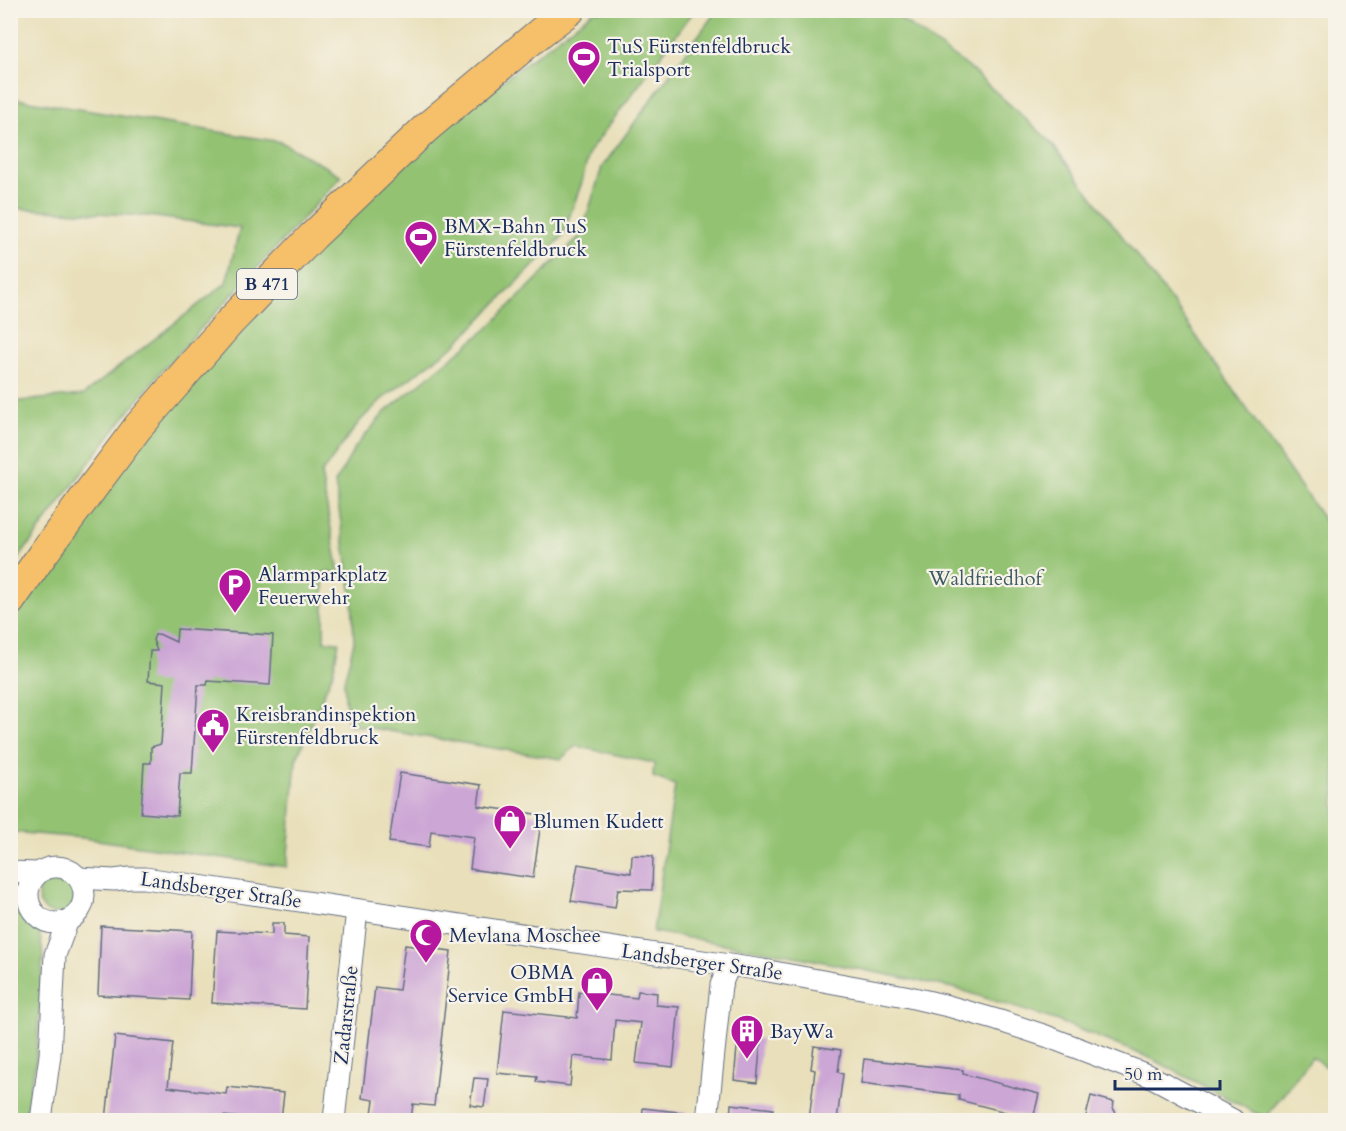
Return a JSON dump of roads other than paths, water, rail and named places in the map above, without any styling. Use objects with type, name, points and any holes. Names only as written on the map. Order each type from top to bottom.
[{"type":"highway","name":"B 471","points":[[10,601],[138,427],[229,322],[313,236],[426,128],[570,10]]},
{"type":"street","points":[[10,874],[27,893],[32,910],[44,920],[56,923],[68,920],[79,911],[84,900],[83,885],[79,878],[72,871],[63,867],[44,869],[37,873],[27,893]]},
{"type":"street","points":[[10,874],[37,873]]},
{"type":"street","name":"Landsberger Straße","points":[[79,878],[114,880],[145,878],[764,970],[873,990],[948,1006],[1046,1036],[1150,1076],[1233,1120]]},
{"type":"street","name":"Landsberger Straße","points":[[84,900],[114,880]]},
{"type":"street","name":"Zadarstraße","points":[[334,1120],[357,910]]},
{"type":"street","points":[[44,920],[55,955]]},
{"type":"street","points":[[41,1120],[50,1055],[55,955],[68,920]]},
{"type":"street","points":[[707,1120],[721,986],[729,966]]},
{"type":"place","name":"TuS Fürstenfeldbruck Trialsport","points":[[584,86]]},
{"type":"place","name":"BMX-Bahn TuS Fürstenfeldbruck","points":[[421,266]]},
{"type":"place","name":"Alarmparkplatz Feuerwehr","points":[[235,614]]},
{"type":"place","name":"Kreisbrandinspektion Fürstenfeldbruck","points":[[213,754]]},
{"type":"place","name":"Blumen Kudett","points":[[510,850]]},
{"type":"place","name":"Mevlana Moschee","points":[[426,964]]},
{"type":"place","name":"OBMA Service GmbH","points":[[597,1012]]},
{"type":"place","name":"BayWa","points":[[747,1060]]},
{"type":"park label","name":"Waldfriedhof","points":[[985,578]]}]
